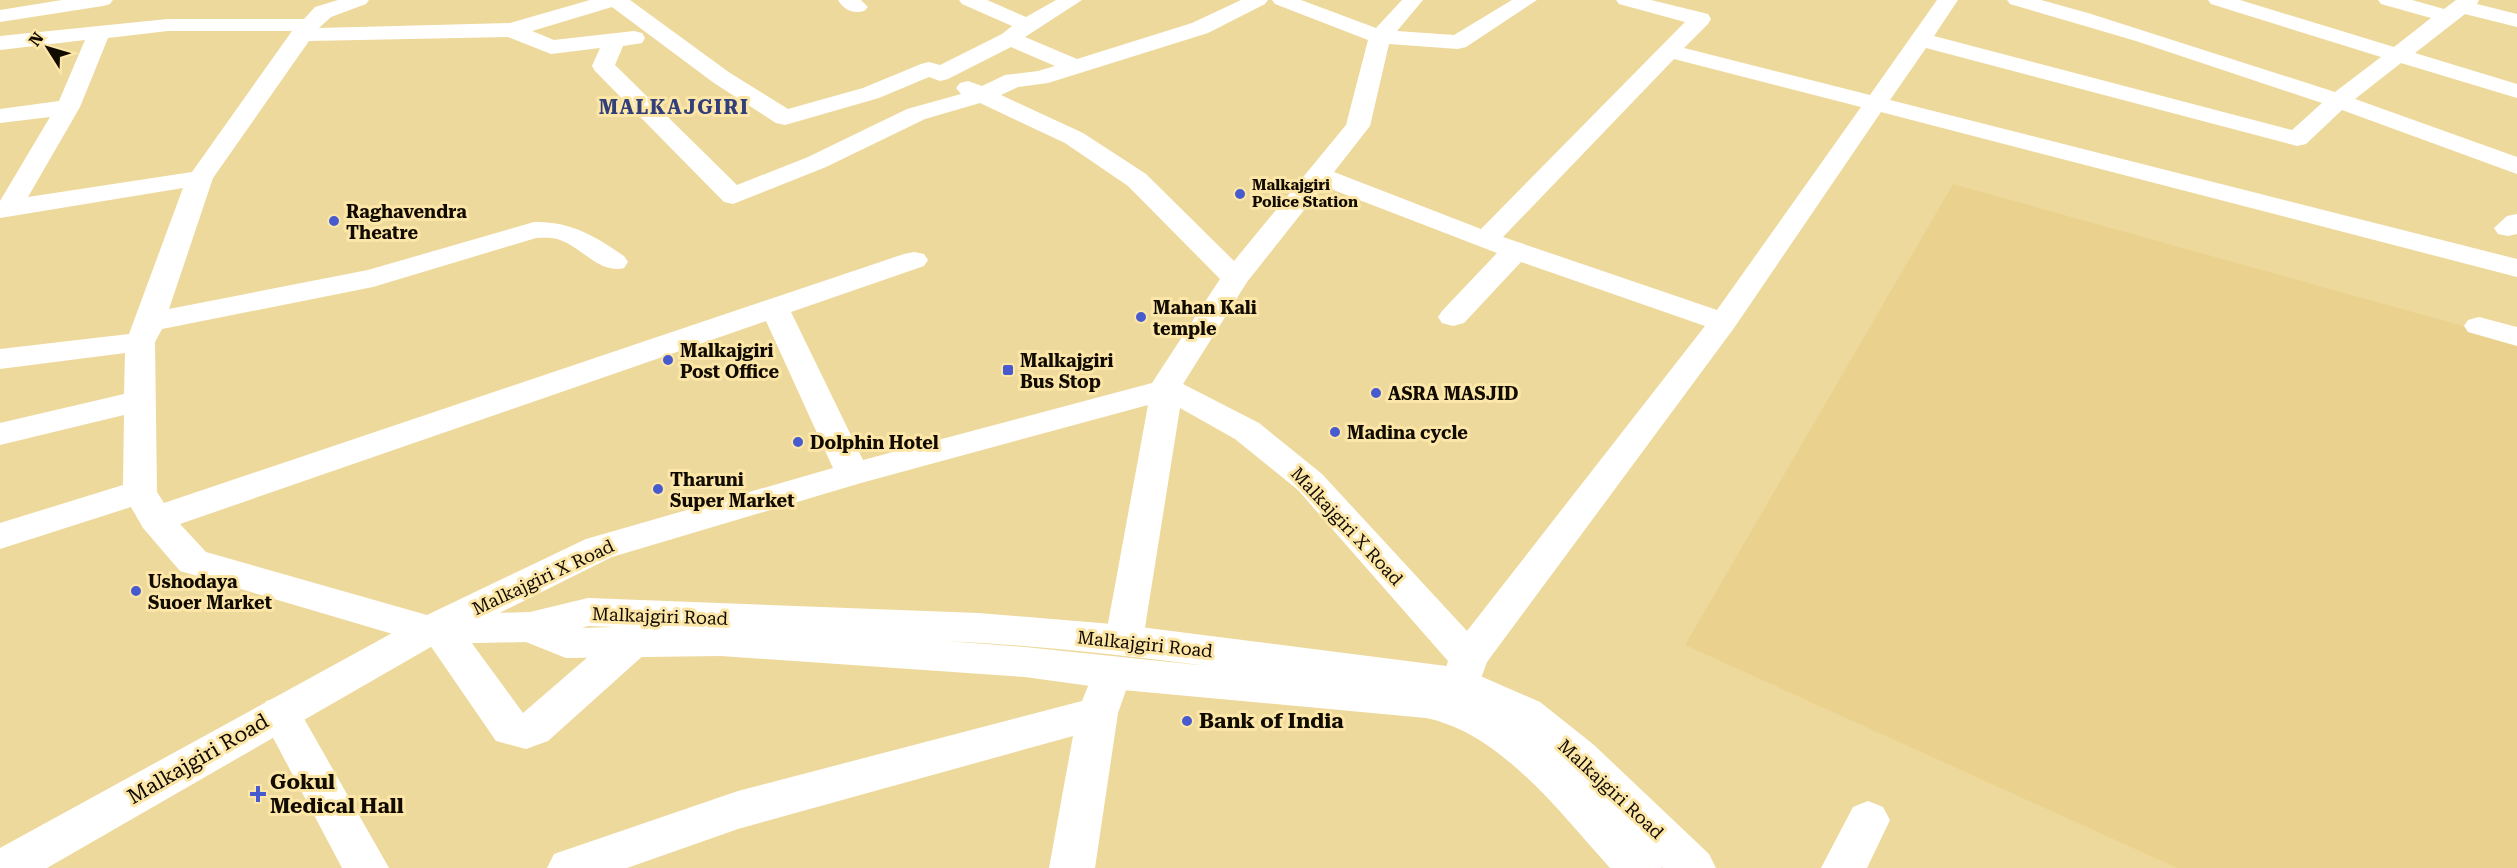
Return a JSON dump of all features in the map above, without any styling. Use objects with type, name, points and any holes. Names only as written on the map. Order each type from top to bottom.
[{"type":"street","points":[[0,16],[103,0]]},
{"type":"street","points":[[359,0],[323,12],[306,30],[200,178],[145,332],[140,401],[148,505],[193,562],[435,630],[511,729],[518,732],[534,729],[632,642]]},
{"type":"street","points":[[4,48],[99,33],[171,17],[306,30],[511,30],[615,0],[722,78],[785,118],[871,93],[928,69],[940,74],[1074,138],[1137,180],[1235,278]]},
{"type":"street","points":[[969,0],[1074,66]]},
{"type":"street","points":[[940,74],[1072,0]]},
{"type":"street","points":[[615,40],[603,66],[733,196],[817,162],[916,114],[982,95],[1013,80],[1040,78],[1200,28],[1258,0]]},
{"type":"street","points":[[1282,0],[1380,37],[1458,42],[1527,0]]},
{"type":"street","points":[[1072,868],[1098,713],[1118,657],[1168,382],[1235,278],[1358,126],[1380,37],[1413,0]]},
{"type":"street","points":[[1485,240],[1700,20],[1626,0]]},
{"type":"street","points":[[1462,684],[1723,322],[1876,106],[1918,39],[1948,0]]},
{"type":"street","points":[[2017,0],[2103,23],[2339,100],[2517,166]]},
{"type":"street","points":[[2218,0],[2517,91]]},
{"type":"street","points":[[2388,0],[2460,8],[2517,21]]},
{"type":"street","points":[[1918,39],[2297,139],[2339,100],[2460,8]]},
{"type":"street","points":[[511,30],[551,47],[662,35]]},
{"type":"street","points":[[5,209],[68,107],[99,33]]},
{"type":"street","points":[[1670,51],[1876,106],[2517,268]]},
{"type":"street","points":[[871,93],[916,114]]},
{"type":"street","points":[[0,116],[68,107]]},
{"type":"street","points":[[1317,174],[1485,240],[1723,322]]},
{"type":"street","points":[[5,209],[200,178]]},
{"type":"street","points":[[0,359],[145,332],[373,278],[534,230],[554,229],[572,232],[614,262]]},
{"type":"street","points":[[1453,317],[1516,250]]},
{"type":"street","points":[[0,536],[148,505],[774,307],[914,260]]},
{"type":"street","points":[[774,307],[853,474]]},
{"type":"street","points":[[2479,326],[2517,337]]},
{"type":"street","name":"Malkajgiri X Road","points":[[435,630],[599,548],[853,474],[1168,389],[1247,431],[1310,482],[1462,684]]},
{"type":"street","points":[[0,434],[140,401]]},
{"type":"street","name":"Malkajgiri Road","points":[[6,868],[280,713],[435,630],[530,627],[588,612],[978,628],[1118,657],[1426,702],[1462,684]]},
{"type":"street","name":"Malkajgiri Road","points":[[530,627],[566,643],[721,641],[1025,662],[1118,657]]},
{"type":"street","name":"Malkajgiri Road","points":[[1462,684],[1501,735],[1528,755],[1639,868]]},
{"type":"street","name":"Malkajgiri Road","points":[[1462,684],[1527,714],[1579,757],[1693,868]]},
{"type":"street","points":[[280,713],[366,868]]},
{"type":"street","points":[[570,868],[738,810],[1098,713]]},
{"type":"street","points":[[1844,868],[1868,820]]},
{"type":"shaded area","points":[[1953,184],[2517,341],[2517,868],[2177,868],[1685,645]]},
{"type":"place","name":"Malkajgiri Police Station","points":[[1240,194]]},
{"type":"place","name":"Raghavendra Theatre","points":[[334,221]]},
{"type":"place","name":"Mahan Kali temple","points":[[1141,317]]},
{"type":"place","name":"Malkajgiri Post Office","points":[[668,360]]},
{"type":"place","name":"Malkajgiri Bus Stop","points":[[1008,370]]},
{"type":"place","name":"ASRA MASJID","points":[[1376,393]]},
{"type":"place","name":"Madina cycle","points":[[1335,432]]},
{"type":"place","name":"Dolphin Hotel","points":[[798,442]]},
{"type":"place","name":"Tharuni Super Market","points":[[658,489]]},
{"type":"place","name":"Ushodaya Suoer Market","points":[[136,591]]},
{"type":"place","name":"Bank of India","points":[[1187,721]]},
{"type":"place","name":"Gokul Medical Hall","points":[[258,794]]},
{"type":"district","name":"MALKAJGIRI","points":[[674,107]]}]
